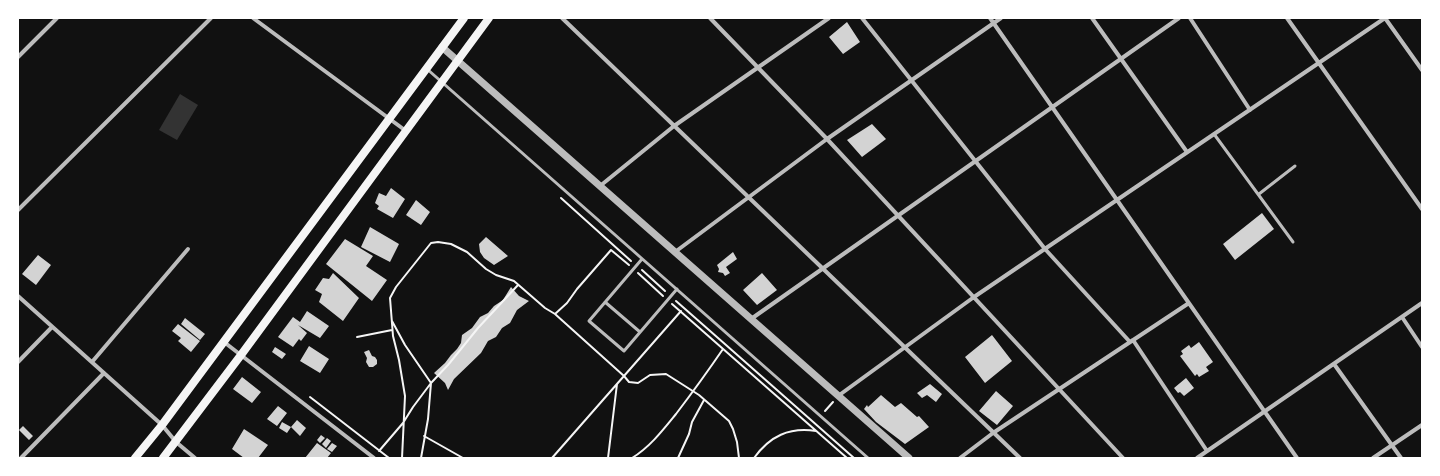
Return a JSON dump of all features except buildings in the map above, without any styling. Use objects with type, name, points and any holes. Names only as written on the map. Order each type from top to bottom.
[{"type":"main road","points":[[135,458],[162,425],[464,18]]},
{"type":"main road","points":[[163,458],[241,355],[489,18]]},
{"type":"street","points":[[18,57],[57,18]]},
{"type":"street","points":[[18,210],[211,18]]},
{"type":"street","points":[[253,18],[406,130]]},
{"type":"street","points":[[562,18],[1020,458]]},
{"type":"street","points":[[710,18],[827,139],[1123,458]]},
{"type":"street","points":[[600,186],[674,126],[829,18]]},
{"type":"street","points":[[862,18],[1045,249],[1131,341],[1207,451]]},
{"type":"street","points":[[990,18],[1297,458]]},
{"type":"street","points":[[675,252],[827,139],[1001,18]]},
{"type":"street","points":[[1092,18],[1187,152]]},
{"type":"street","points":[[751,319],[1120,58],[1179,18]]},
{"type":"street","points":[[1190,18],[1250,110]]},
{"type":"street","points":[[1287,18],[1422,209]]},
{"type":"street","points":[[838,396],[974,297],[1385,18],[1422,70]]},
{"type":"street","points":[[442,47],[909,458]]},
{"type":"street","points":[[92,362],[188,249]]},
{"type":"street","points":[[18,296],[162,425],[176,442],[195,458]]},
{"type":"street","points":[[960,458],[1059,389],[1189,303]]},
{"type":"street","points":[[1197,458],[1422,303]]},
{"type":"street","points":[[1402,317],[1422,347]]},
{"type":"street","points":[[18,362],[52,327]]},
{"type":"street","points":[[224,342],[374,458]]},
{"type":"street","points":[[1334,364],[1400,458]]},
{"type":"street","points":[[21,458],[104,373]]},
{"type":"street","points":[[1373,458],[1422,424]]},
{"type":"lane","points":[[427,69],[868,458]]},
{"type":"lane","points":[[1214,134],[1293,242]]},
{"type":"lane","points":[[1259,194],[1295,166]]},
{"type":"lane","points":[[642,258],[589,321],[624,351],[677,289]]},
{"type":"lane","points":[[605,302],[640,332]]},
{"type":"path","points":[[402,458],[405,396],[392,330],[390,298],[396,287],[431,243],[438,242],[451,244],[467,252],[486,269],[496,275],[514,281],[545,308],[555,314],[629,382],[638,383],[650,374],[666,374],[693,392],[729,421],[737,442],[739,458]]},
{"type":"path","points":[[555,314],[567,303],[577,289],[611,250],[847,458]]},
{"type":"path","points":[[379,450],[403,423],[412,407],[431,383],[448,365],[478,328],[518,285]]},
{"type":"path","points":[[552,458],[681,311]]},
{"type":"path","points":[[391,318],[404,345],[431,383],[428,419],[421,458]]},
{"type":"path","points":[[357,337],[392,330]]},
{"type":"path","points":[[632,458],[643,451],[653,441],[693,392],[726,345],[854,458]]},
{"type":"path","points":[[608,458],[618,383]]},
{"type":"path","points":[[820,416],[838,396]]},
{"type":"path","points":[[310,397],[389,458]]},
{"type":"path","points":[[678,458],[689,434],[692,422],[704,400]]},
{"type":"path","points":[[754,458],[769,441],[784,433],[800,430],[817,432]]},
{"type":"path","points":[[424,436],[463,458]]},
{"type":"shaded area","points":[[180,94],[198,105],[177,140],[159,130]]}]
